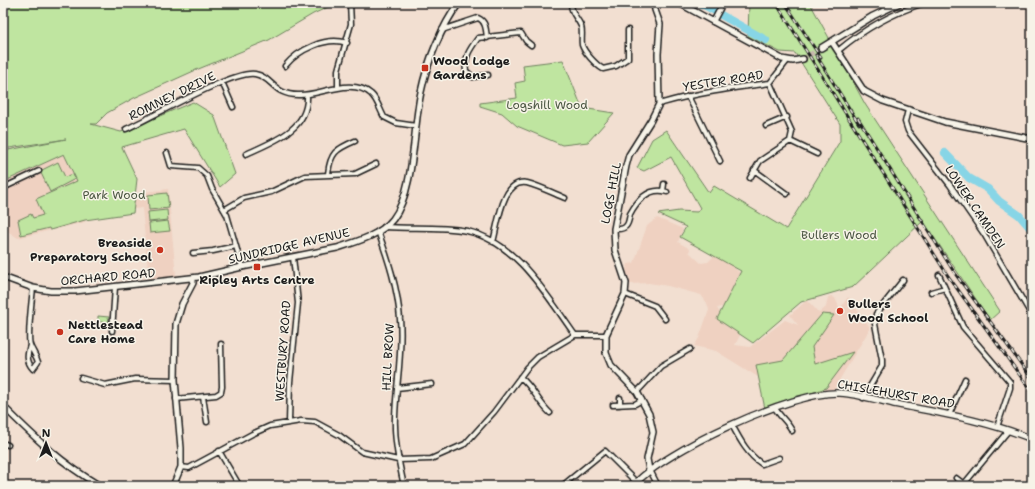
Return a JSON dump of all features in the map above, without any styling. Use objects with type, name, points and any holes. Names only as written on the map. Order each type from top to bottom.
[{"type":"main road","name":"CHISLEHURST ROAD","points":[[634,484],[649,470],[670,456],[732,425],[775,408],[822,394],[841,393],[949,415],[997,427],[1032,439]]},
{"type":"street","points":[[338,86],[338,70],[351,24],[350,3]]},
{"type":"street","name":"SUNDRIDGE AVENUE","points":[[193,278],[242,266],[348,245],[378,231],[393,219],[402,202],[407,183],[421,91],[441,31],[459,3]]},
{"type":"street","points":[[571,3],[572,14],[580,24],[582,30],[582,46],[603,69],[616,66],[628,58],[628,30]]},
{"type":"street","name":"LOGS HILL","points":[[649,470],[647,459],[653,436],[653,427],[642,400],[637,392],[612,365],[606,353],[606,335],[625,294],[626,283],[616,250],[614,229],[629,155],[648,126],[659,104],[658,54],[660,24],[654,10],[654,3]]},
{"type":"street","points":[[678,3],[758,47],[787,61],[803,59]]},
{"type":"street","points":[[713,22],[723,3]]},
{"type":"street","points":[[821,48],[887,5],[900,3]]},
{"type":"street","points":[[839,50],[857,36],[878,23],[924,3]]},
{"type":"street","points":[[441,31],[478,18],[482,19],[487,38]]},
{"type":"street","points":[[488,75],[473,77],[466,71],[465,62],[468,52],[478,38],[521,33],[526,41],[531,45]]},
{"type":"street","points":[[285,66],[293,57],[325,42],[338,40],[346,43]]},
{"type":"street","points":[[832,42],[839,50],[864,91],[883,101],[945,122],[1032,139]]},
{"type":"street","name":"YESTER ROAD","points":[[659,104],[726,88],[770,83],[787,61]]},
{"type":"street","name":"ROMNEY DRIVE","points":[[126,129],[197,93],[222,82],[247,74],[254,74],[262,77],[280,92],[290,95],[307,95],[338,86],[365,90],[375,98],[384,118],[396,123],[416,126]]},
{"type":"street","points":[[222,82],[233,107]]},
{"type":"street","points":[[750,178],[760,161],[790,141],[792,132],[787,117],[770,83]]},
{"type":"street","points":[[246,154],[273,142],[298,124],[306,111],[307,95]]},
{"type":"street","points":[[688,96],[720,161]]},
{"type":"street","name":"LOWER CAMDEN","points":[[908,110],[905,122],[908,131],[950,185],[984,234],[1032,316]]},
{"type":"street","points":[[766,126],[787,117]]},
{"type":"street","points":[[328,174],[329,162],[333,155],[339,148],[355,141]]},
{"type":"street","points":[[790,141],[817,154]]},
{"type":"street","points":[[167,153],[171,166],[198,168],[208,176],[212,189],[224,210],[242,266]]},
{"type":"street","points":[[224,210],[244,198],[271,192],[305,176],[355,174],[376,164]]},
{"type":"street","points":[[754,170],[787,194]]},
{"type":"street","points":[[3,188],[40,171]]},
{"type":"street","points":[[493,242],[504,198],[508,189],[517,184],[526,183],[565,198]]},
{"type":"street","points":[[614,229],[624,228],[627,226],[632,211],[645,194],[654,191],[665,191],[664,184]]},
{"type":"street","points":[[393,219],[396,228]]},
{"type":"street","points":[[384,227],[454,229],[480,235],[493,242],[513,257],[530,274],[575,335]]},
{"type":"street","name":"HILL BROW","points":[[378,231],[392,276],[400,319],[401,339],[395,419],[398,460],[404,486]]},
{"type":"street","points":[[193,253],[213,251],[236,246]]},
{"type":"street","name":"WESTBURY ROAD","points":[[289,423],[290,382],[298,302],[293,257]]},
{"type":"street","points":[[939,275],[963,327],[1010,382],[1010,388],[997,427]]},
{"type":"street","name":"ORCHARD ROAD","points":[[3,277],[33,288],[64,291],[193,278]]},
{"type":"street","points":[[173,486],[181,467],[181,448],[175,380],[176,324],[182,304],[193,283],[193,278]]},
{"type":"street","points":[[863,398],[882,366],[875,324],[876,314],[903,280]]},
{"type":"street","points":[[112,330],[115,287]]},
{"type":"street","points":[[30,345],[36,354],[38,362],[34,369],[28,363],[27,354],[30,345],[30,311],[33,288]]},
{"type":"street","points":[[931,292],[944,288]]},
{"type":"street","points":[[625,294],[655,306],[665,319]]},
{"type":"street","points":[[181,467],[189,468],[219,451],[264,429],[289,423],[315,422],[339,435],[362,452],[398,460],[431,458],[465,444],[494,412],[520,377],[538,357],[575,335],[606,335]]},
{"type":"street","points":[[176,399],[204,397],[216,395],[221,392],[221,344]]},
{"type":"street","points":[[637,392],[660,366],[690,349]]},
{"type":"street","points":[[520,377],[529,384],[541,405],[550,413]]},
{"type":"street","points":[[81,378],[105,385],[113,385],[131,379],[175,380]]},
{"type":"street","points":[[949,415],[965,379]]},
{"type":"street","points":[[397,388],[432,384]]},
{"type":"street","points":[[204,397],[207,422]]},
{"type":"street","points":[[620,398],[620,405]]},
{"type":"street","points":[[613,405],[635,404],[642,400]]},
{"type":"street","points":[[3,406],[41,445],[80,474],[100,486]]},
{"type":"street","points":[[775,408],[779,415],[790,425],[792,431]]},
{"type":"street","points":[[732,425],[753,458],[762,464],[779,458]]},
{"type":"street","points":[[956,478],[964,484],[1008,431]]},
{"type":"street","points":[[3,443],[8,445]]},
{"type":"street","points":[[219,451],[239,485]]},
{"type":"street","points":[[562,486],[605,451],[634,484]]},
{"type":"street","points":[[649,470],[658,486]]},
{"type":"shaded area","points":[[64,154],[86,162],[81,196],[85,222],[18,238],[3,228],[3,182]]},
{"type":"shaded area","name":"Breaside Preparatory School","points":[[168,189],[176,276],[149,279],[142,208],[134,209],[130,194]]},
{"type":"shaded area","name":"Bullers Wood School","points":[[657,218],[683,229],[678,242],[690,249],[689,252],[701,263],[708,262],[718,252],[747,280],[726,306],[717,308],[720,313],[745,325],[735,345],[750,347],[785,320],[798,325],[790,315],[807,300],[819,313],[826,307],[828,297],[831,296],[835,298],[840,309],[848,297],[869,326],[869,330],[834,389],[799,395],[767,388],[760,388],[758,377],[716,351],[694,346],[699,338],[709,310],[707,303],[701,295],[668,286],[649,283],[629,284],[630,276],[628,277],[626,270],[628,264],[634,263],[647,226]]},
{"type":"green space","name":"Park Wood","points":[[3,3],[337,3],[313,14],[269,40],[196,70],[134,98],[107,113],[96,124],[91,124],[121,132],[193,102],[214,115],[235,174],[220,187],[184,129],[122,147],[137,179],[133,213],[85,220],[50,230],[49,228],[21,235],[18,220],[31,214],[33,218],[43,215],[36,199],[77,181],[64,154],[3,182],[3,151],[66,139],[3,149]]},
{"type":"green space","name":"Bullers Wood","points":[[749,3],[810,3],[865,104],[1000,311],[990,320],[923,221],[853,287],[801,302],[753,343],[717,319],[741,271],[680,237],[686,227],[658,214],[679,211],[697,212],[700,208],[671,157],[644,171],[637,168],[652,139],[666,130],[709,193],[714,186],[786,229],[840,141],[840,124],[795,53],[780,52],[748,36]]},
{"type":"green space","name":"Logshill Wood","points":[[563,60],[582,108],[614,113],[588,142],[562,145],[517,126],[502,113],[480,106],[480,103],[517,98],[515,83],[525,81],[523,65]]},
{"type":"green space","points":[[58,162],[65,177],[73,174],[75,179],[50,192],[40,171]]},
{"type":"green space","points":[[167,193],[169,208],[149,210],[148,195]]},
{"type":"green space","points":[[167,210],[168,220],[149,222],[148,212]]},
{"type":"green space","points":[[168,221],[170,231],[150,233],[149,223]]},
{"type":"green space","points":[[822,314],[834,315],[812,347],[815,364],[853,352],[826,388],[765,409],[756,365],[783,360]]},
{"type":"green space","points":[[98,316],[109,317],[108,324],[98,321]]},
{"type":"waterway","points":[[700,3],[715,11]]},
{"type":"waterway","points":[[721,15],[766,40]]},
{"type":"waterway","points":[[945,153],[969,178],[988,189],[999,201],[1019,215],[1032,230]]},
{"type":"tunnel","points":[[803,59],[821,48]]},
{"type":"railway","points":[[776,3],[948,276],[1032,392]]},
{"type":"railway","points":[[785,3],[821,58]]},
{"type":"railway","points":[[816,55],[859,124]]},
{"type":"railway","points":[[858,118],[954,272],[1032,379]]},
{"type":"place","name":"Wood Lodge Gardens","points":[[425,68]]},
{"type":"place","name":"Breaside Preparatory School","points":[[160,250]]},
{"type":"place","name":"Ripley Arts Centre","points":[[257,267]]},
{"type":"place","name":"Bullers Wood School","points":[[840,311]]},
{"type":"place","name":"Nettlestead Care Home","points":[[60,332]]}]
